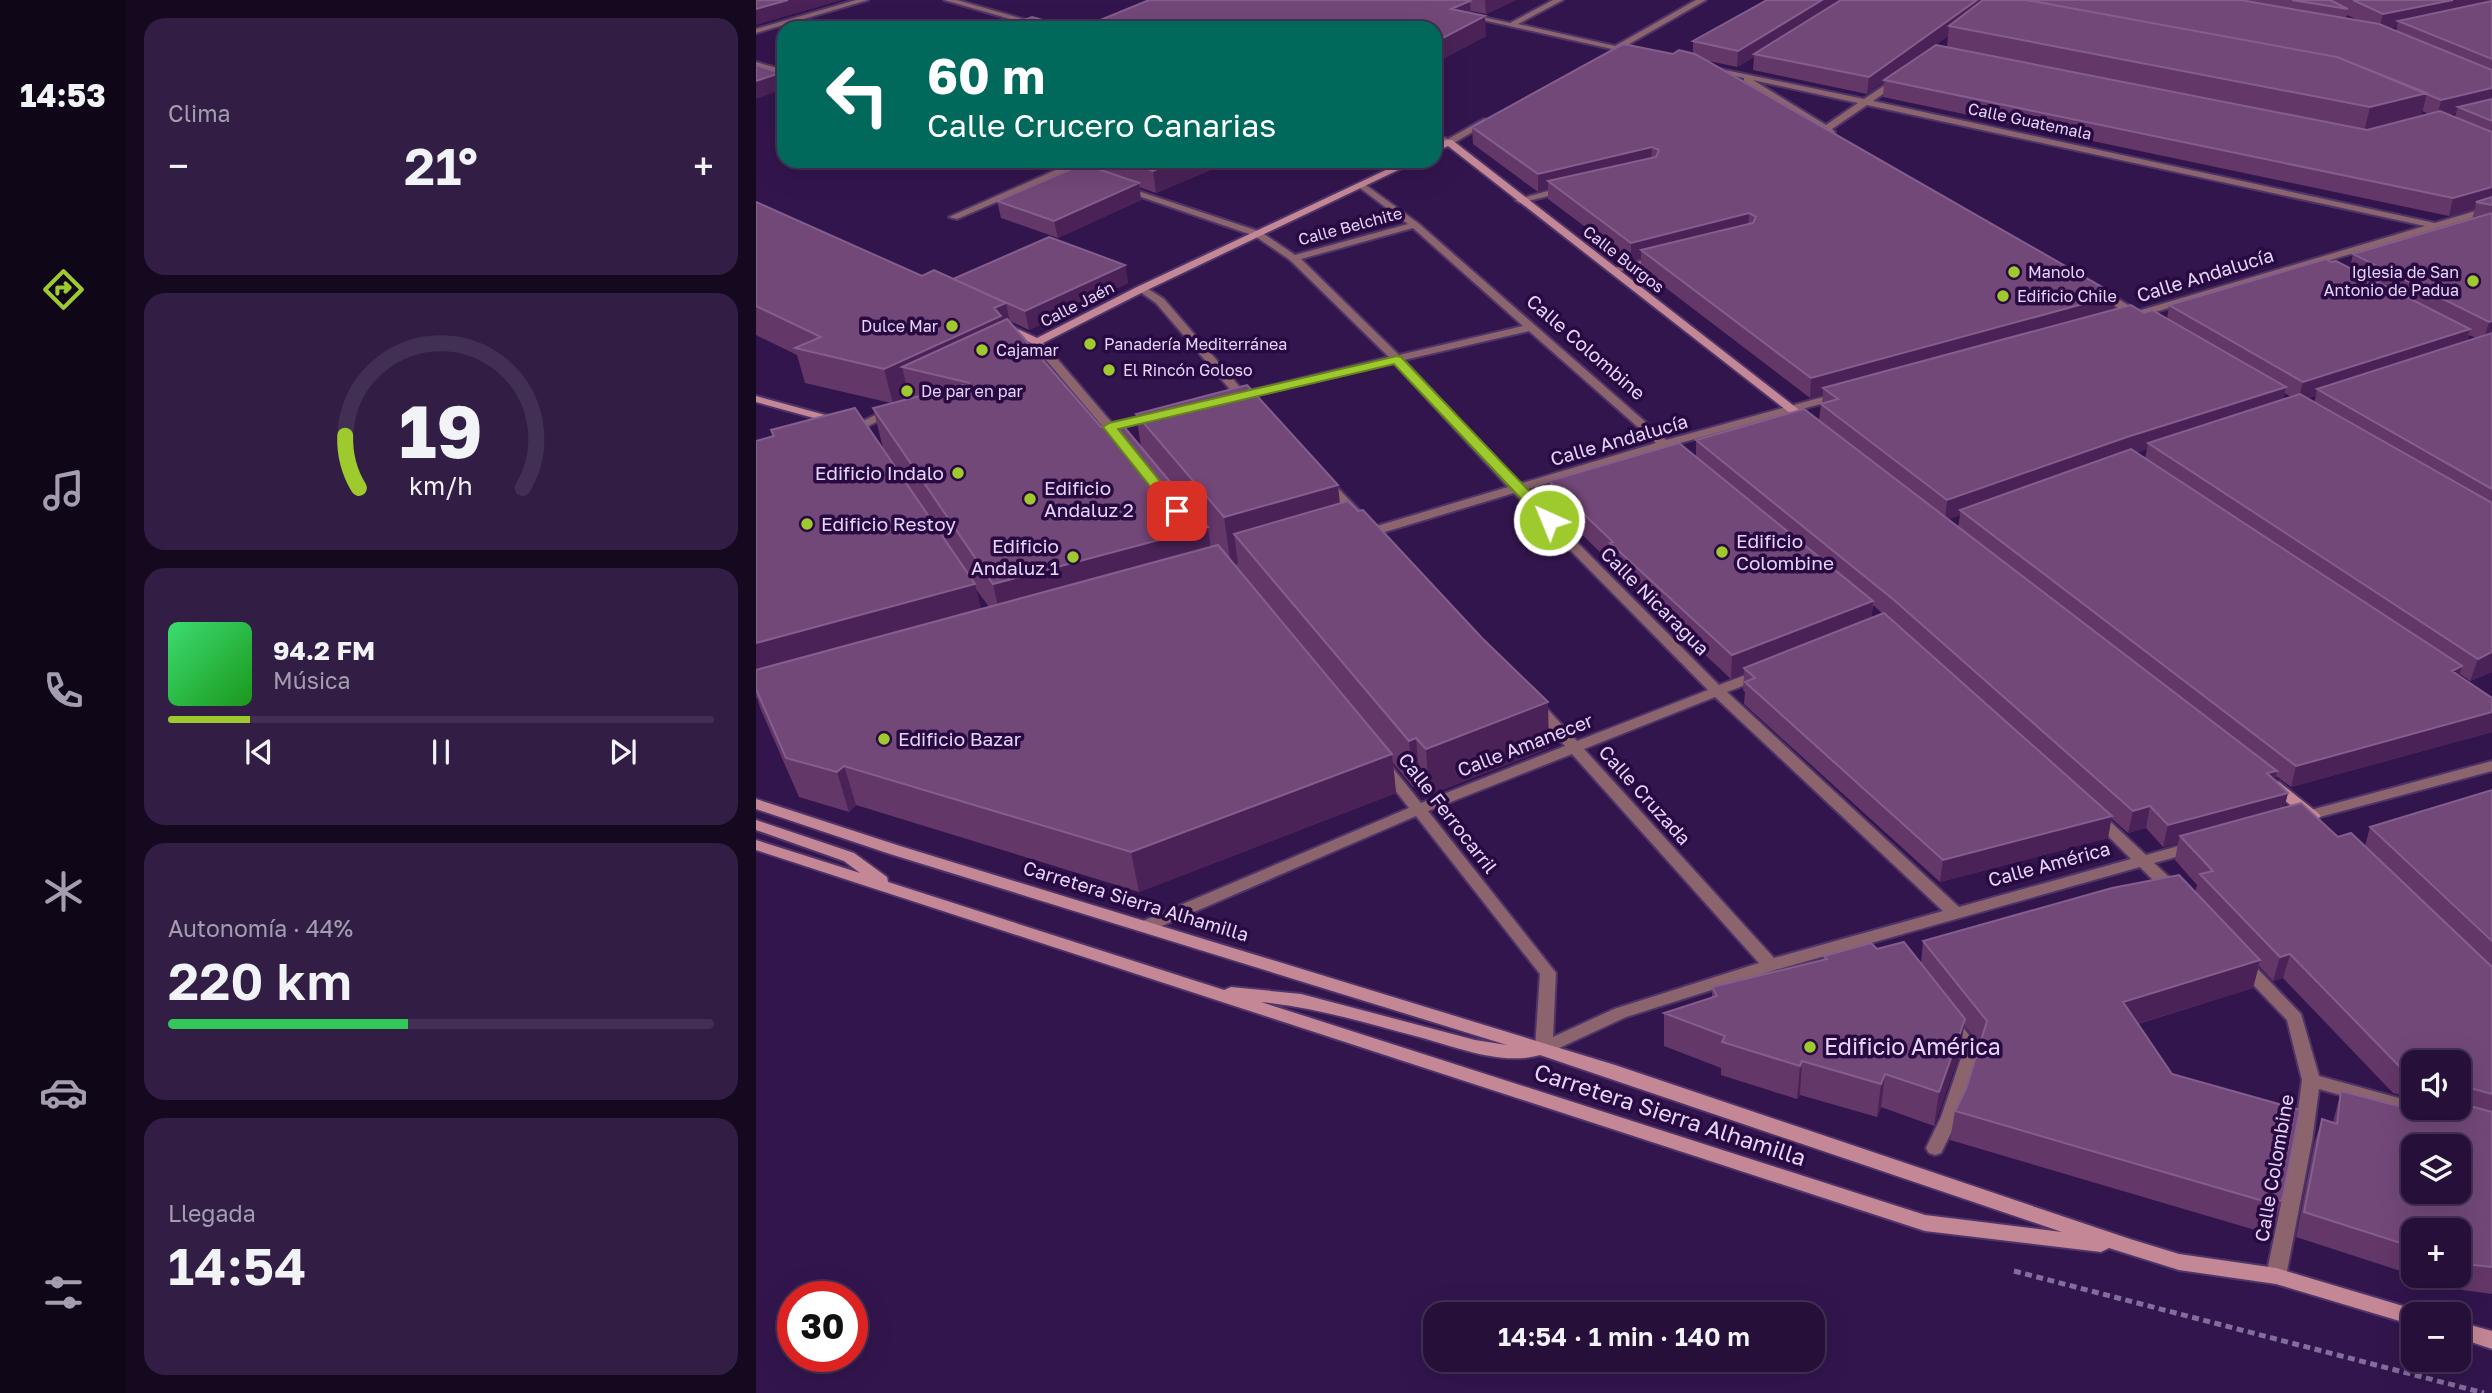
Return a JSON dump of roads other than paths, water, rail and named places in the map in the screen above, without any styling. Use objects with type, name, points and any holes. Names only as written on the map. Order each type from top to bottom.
[{"type":"main road","points":[[1442,146],[1450,142]]},
{"type":"main road","name":"Calle Burgos","points":[[1450,142],[1520,200],[1824,435]]},
{"type":"main road","name":"Calle Jaén","points":[[1037,342],[1141,289],[1398,168]]},
{"type":"main road","points":[[988,318],[1037,342]]},
{"type":"main road","points":[[756,399],[852,430]]},
{"type":"main road","points":[[2258,772],[2317,819]]},
{"type":"main road","name":"Carretera Sierra Alhamilla","points":[[756,804],[1144,927],[1544,1049],[2130,1247],[2179,1262],[2276,1276],[2401,1313]]},
{"type":"main road","name":"Carretera Sierra Alhamilla","points":[[756,825],[849,857],[890,888]]},
{"type":"main road","name":"Carretera Sierra Alhamilla","points":[[756,845],[1925,1223],[2130,1247]]},
{"type":"main road","name":"Carretera Sierra Alhamilla","points":[[1202,990],[1301,1000],[1475,1046],[1517,1053],[1544,1049]]},
{"type":"main road","points":[[2471,1334],[2492,1340]]},
{"type":"street","points":[[788,21],[864,0]]},
{"type":"street","points":[[948,0],[1024,21]]},
{"type":"street","points":[[1511,25],[1559,0]]},
{"type":"street","points":[[1613,51],[1702,0]]},
{"type":"street","points":[[1458,13],[1613,51],[1650,55]]},
{"type":"street","points":[[756,18],[774,25]]},
{"type":"street","points":[[756,31],[777,24]]},
{"type":"street","points":[[756,64],[777,71]]},
{"type":"street","name":"Calle Guatemala","points":[[1700,66],[2435,225]]},
{"type":"street","points":[[1749,66],[1737,74],[1838,136]]},
{"type":"street","points":[[1826,129],[1910,71]]},
{"type":"street","points":[[1450,142],[1495,117]]},
{"type":"street","name":"Calle Burgos","points":[[1442,140],[1450,142]]},
{"type":"street","points":[[954,217],[1065,169]]},
{"type":"street","name":"Calle Nicaragua","points":[[1065,169],[1258,234],[1294,258],[1397,359],[1517,488],[1717,691],[1954,912]]},
{"type":"street","name":"Calle Colombine","points":[[1363,186],[1415,225],[1684,461]]},
{"type":"street","points":[[1520,200],[1573,188]]},
{"type":"street","name":"Calle Andalucía","points":[[2110,321],[2142,318],[2311,261],[2492,209]]},
{"type":"street","name":"Calle Belchite","points":[[1294,258],[1415,225]]},
{"type":"street","points":[[1612,270],[1674,255]]},
{"type":"street","points":[[2311,261],[2323,268]]},
{"type":"street","points":[[2089,286],[2142,318]]},
{"type":"street","points":[[1141,289],[1160,301],[1235,398],[1261,415]]},
{"type":"street","points":[[1235,398],[1531,327]]},
{"type":"street","points":[[1037,342],[1126,448]]},
{"type":"street","name":"Calle Jaén","points":[[1013,353],[1037,342]]},
{"type":"street","name":"Calle Andalucía","points":[[1347,539],[1378,536],[1517,488],[1664,444],[1844,395]]},
{"type":"street","points":[[873,449],[852,430],[905,404]]},
{"type":"street","points":[[1109,427],[1162,415]]},
{"type":"street","points":[[1317,473],[1378,536]]},
{"type":"street","name":"Calle Amanecer","points":[[1144,927],[1419,809],[1782,666]]},
{"type":"street","name":"Calle Cruzada","points":[[1530,698],[1771,965]]},
{"type":"street","name":"Calle Ferrocarril","points":[[1375,755],[1548,973],[1544,1049]]},
{"type":"street","points":[[2286,821],[2317,819],[2492,765]]},
{"type":"street","points":[[2082,803],[2145,860],[2190,908]]},
{"type":"street","name":"Calle América","points":[[1619,1013],[1771,965],[1884,939],[1954,912],[2209,842]]},
{"type":"street","name":"Calle Colombine","points":[[2236,956],[2295,1018],[2311,1080],[2303,1141],[2276,1276]]},
{"type":"street","points":[[1935,1148],[1951,1117],[1972,1051],[1939,1008]]},
{"type":"street","name":"Carretera Sierra Alhamilla","points":[[1544,1049],[1619,1013]]},
{"type":"street","points":[[2311,1080],[2401,1105]]},
{"type":"place","name":"Manolo","points":[[2014,272]]},
{"type":"place","name":"Iglesia de San Antonio de Padua","points":[[2473,281]]},
{"type":"place","name":"Edificio Chile","points":[[2003,296]]},
{"type":"place","name":"Dulce Mar","points":[[952,326]]},
{"type":"place","name":"Panadería Mediterránea","points":[[1090,344]]},
{"type":"place","name":"Cajamar","points":[[982,350]]},
{"type":"place","name":"El Rincón Goloso","points":[[1109,370]]},
{"type":"place","name":"De par en par","points":[[907,391]]},
{"type":"place","name":"Edificio Indalo","points":[[958,473]]},
{"type":"place","name":"Edificio Andaluz 2","points":[[1030,499]]},
{"type":"place","name":"Edificio Restoy","points":[[807,524]]},
{"type":"place","name":"Edificio Colombine","points":[[1722,552]]},
{"type":"place","name":"Edificio Andaluz 1","points":[[1073,557]]},
{"type":"place","name":"Edificio Bazar","points":[[884,739]]},
{"type":"place","name":"Edificio América","points":[[1810,1047]]}]
